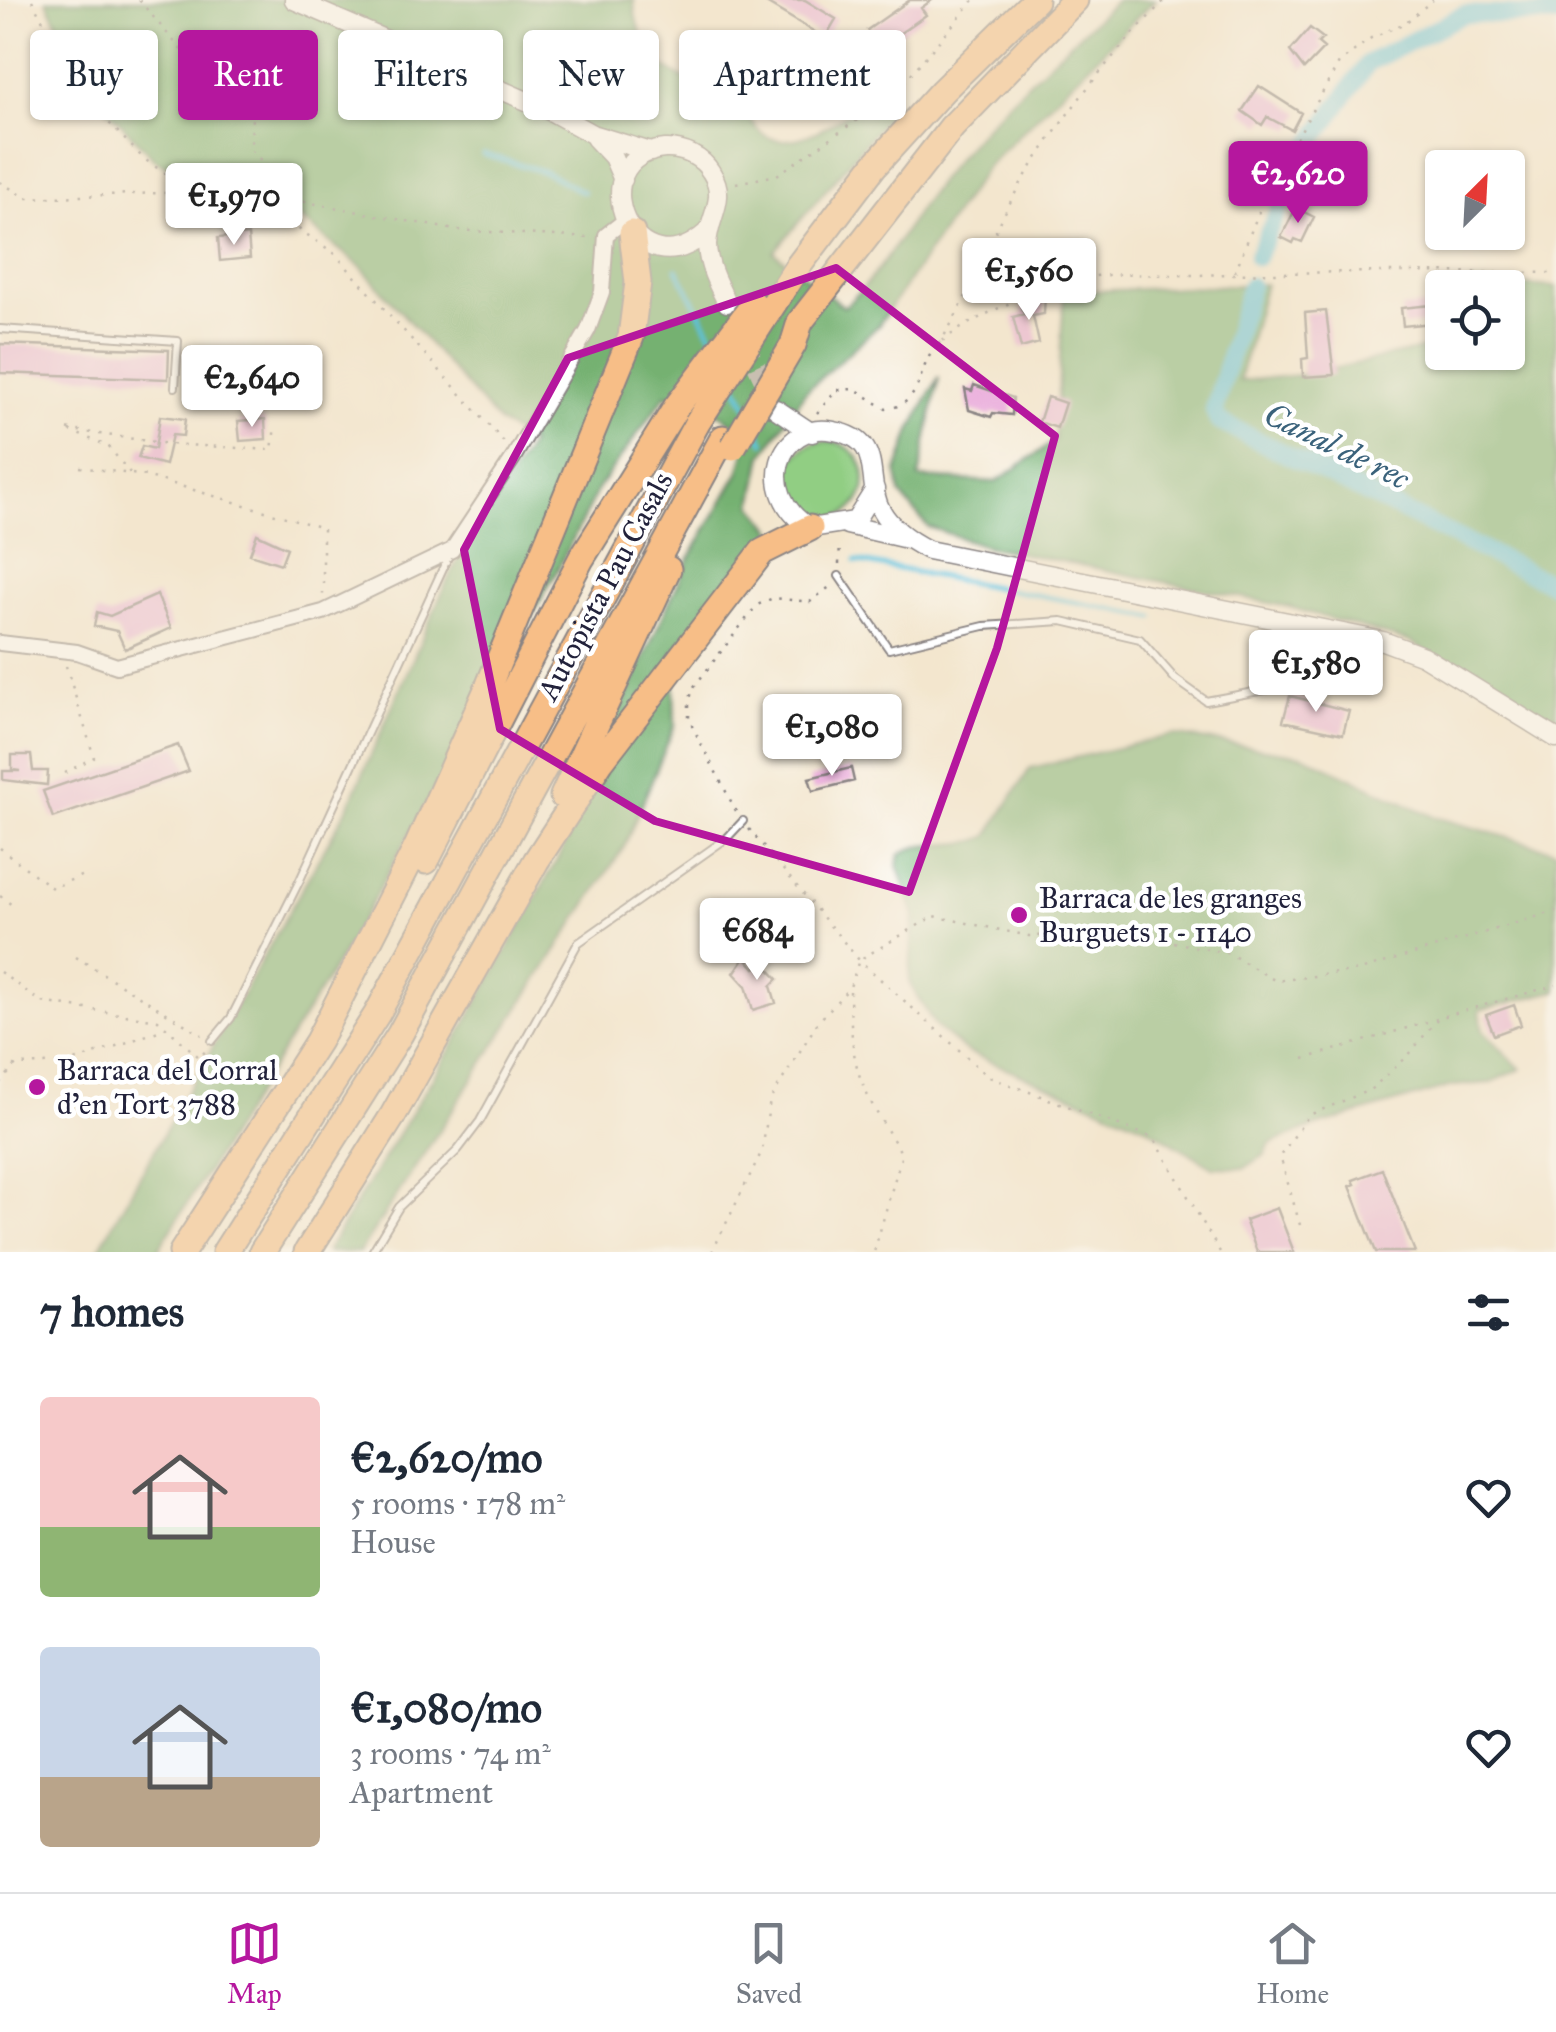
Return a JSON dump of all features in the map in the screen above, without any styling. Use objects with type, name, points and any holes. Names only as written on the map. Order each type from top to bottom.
[{"type":"highway","name":"Autopista Pau Casals","points":[[225,1252],[378,1014],[698,424],[792,265],[942,91],[1035,0]]},
{"type":"highway","name":"Autopista Pau Casals","points":[[262,1252],[400,1034],[728,442],[800,322],[952,127],[1075,0]]},
{"type":"highway","points":[[318,1041],[425,829],[614,384],[635,318],[638,282],[628,227]]},
{"type":"highway","points":[[182,1252],[318,1041],[444,830],[581,560],[676,406],[792,265]]},
{"type":"highway","points":[[536,860],[728,442]]},
{"type":"highway","points":[[306,1252],[392,1117],[536,860],[601,761],[762,552],[810,528]]},
{"type":"street","points":[[294,0],[592,134],[652,152],[678,150],[702,161],[717,184],[719,207],[710,229],[712,271],[727,303]]},
{"type":"street","points":[[592,134],[613,157],[623,180]]},
{"type":"street","points":[[652,152],[637,160],[623,180],[620,208],[628,227],[665,249],[683,247],[710,229]]},
{"type":"street","points":[[0,644],[62,650],[117,666],[323,612],[452,550],[515,454],[596,311],[607,264],[606,235],[628,227]]},
{"type":"street","points":[[683,247],[712,271]]},
{"type":"street","points":[[788,448],[776,409],[815,432],[843,434],[865,448],[875,468],[881,510],[907,540]]},
{"type":"street","points":[[815,432],[788,448],[777,471],[777,492],[785,509],[810,528],[846,525],[975,561],[1383,641],[1423,656],[1556,738]]},
{"type":"street","points":[[846,525],[864,512],[875,488]]},
{"type":"lane","points":[[0,329],[178,341],[175,388]]},
{"type":"lane","points":[[212,1041],[231,1018],[299,882],[452,550]]},
{"type":"lane","points":[[839,576],[889,649],[984,626],[1062,622],[1140,639],[1175,679],[1206,701],[1275,688]]},
{"type":"lane","points":[[372,1252],[400,1207],[458,1150],[480,1121],[578,944],[728,838],[743,821]]},
{"type":"path","points":[[32,0],[81,94],[144,159],[177,180],[242,182],[241,190]]},
{"type":"path","points":[[139,0],[204,77],[230,73],[253,82],[252,150],[301,201],[456,230],[580,239],[606,235]]},
{"type":"path","points":[[717,184],[777,175],[863,116],[898,88],[974,0]]},
{"type":"path","points":[[815,432],[815,414],[837,390],[855,389],[886,409],[902,406],[916,394],[922,373],[964,305],[1021,182],[1115,49],[1165,0]]},
{"type":"path","points":[[1234,274],[1267,191],[1339,63],[1371,38],[1406,23],[1433,0]]},
{"type":"path","points":[[0,182],[27,198],[241,190],[334,253],[515,454]]},
{"type":"path","points":[[938,345],[1001,308],[1078,279],[1234,274],[1556,273]]},
{"type":"path","points":[[131,474],[108,446],[65,429],[169,444],[272,450],[275,426]]},
{"type":"path","points":[[80,467],[131,474],[323,528],[323,612]]},
{"type":"path","points":[[810,602],[773,598],[757,605],[693,688],[689,720],[743,821],[783,874],[860,960],[989,1078],[1154,1138],[1220,1252]]},
{"type":"path","points":[[62,650],[94,757],[65,773]]},
{"type":"path","points":[[0,848],[52,888],[83,875]]},
{"type":"path","points":[[0,896],[12,905]]},
{"type":"path","points":[[874,1252],[902,1154],[860,1088],[851,1048],[850,987],[860,960],[934,916],[1030,936],[1136,934],[1230,954],[1276,981],[1360,970],[1556,911]]},
{"type":"path","points":[[0,972],[42,1002],[158,1020],[200,1058],[212,1041],[76,957]]},
{"type":"path","points":[[1304,1059],[1556,986]]},
{"type":"path","points":[[712,1252],[762,1152],[770,1100],[818,1022],[850,987]]},
{"type":"path","points":[[1300,1225],[1280,1156],[1309,1114],[1370,1090],[1408,1056],[1438,1018]]},
{"type":"path","points":[[0,1083],[16,1065],[69,1063],[167,1028]]},
{"type":"highlighted area","points":[[836,268],[1055,436],[997,648],[909,892],[655,821],[500,729],[464,550],[568,358]]},
{"type":"green space","points":[[46,0],[634,0],[640,30],[523,30],[523,120],[659,120],[659,61],[679,76],[679,120],[751,120],[770,138],[791,140],[837,120],[884,120],[774,252],[844,307],[872,277],[960,155],[1025,86],[1117,0],[1155,0],[987,166],[878,326],[805,392],[763,455],[753,505],[774,531],[731,577],[673,654],[675,725],[624,847],[360,1252],[326,1252],[462,1030],[564,847],[612,727],[689,559],[739,473],[745,452],[737,427],[722,415],[666,395],[599,487],[556,573],[345,950],[157,1252],[97,1252],[349,805],[451,572],[531,443],[499,423],[361,267],[250,178],[176,171],[155,160],[117,120],[158,120],[158,30],[61,30]]},
{"type":"green space","points":[[1265,284],[1239,381],[1311,374],[1425,348],[1425,370],[1525,370],[1525,285],[1556,287],[1556,727],[1410,642],[1289,607],[985,546],[928,527],[900,494],[897,472],[912,428],[939,377],[919,478],[996,482],[1055,441],[1064,292]]},
{"type":"green space","points":[[818,441],[834,441],[859,458],[865,480],[859,502],[848,513],[834,519],[818,519],[793,502],[787,488],[787,472],[804,447]]},
{"type":"green space","points":[[1173,735],[1303,755],[1432,816],[1556,851],[1556,991],[1480,1010],[1483,1031],[1521,1069],[1490,1083],[1452,1086],[1310,1128],[1270,1144],[1265,1155],[1245,1168],[1213,1167],[1145,1126],[967,1052],[936,1027],[909,983],[914,913],[898,865],[900,854],[921,846],[988,836],[1030,768]]},
{"type":"building","points":[[761,0],[805,0],[836,19],[830,30],[812,30]]},
{"type":"building","points":[[910,0],[932,0],[921,8],[926,15],[905,30],[867,30]]},
{"type":"building","points":[[1310,28],[1323,38],[1318,43],[1324,48],[1304,69],[1290,51]]},
{"type":"building","points":[[1259,86],[1301,113],[1292,130],[1267,117],[1262,125],[1242,111]]},
{"type":"building","points":[[1296,208],[1314,217],[1302,242],[1295,239],[1293,243],[1281,237]]},
{"type":"building","points":[[248,235],[250,258],[220,261],[218,238]]},
{"type":"building","points":[[1045,295],[1044,314],[1033,316],[1039,343],[1021,348],[1013,317],[1024,314],[1021,308]]},
{"type":"building","points":[[1425,306],[1425,324],[1403,326],[1401,308]]},
{"type":"building","points":[[1326,311],[1334,375],[1303,377],[1302,359],[1308,358],[1305,313]]},
{"type":"building","points":[[0,344],[169,350],[168,379],[0,373]]},
{"type":"building","points":[[974,385],[1013,398],[1012,415],[993,413],[991,417],[969,410],[965,389],[972,391]]},
{"type":"building","points":[[1047,397],[1065,403],[1057,428],[1039,422]]},
{"type":"building","points":[[160,416],[185,419],[183,436],[172,435],[165,465],[138,458],[142,446],[155,449]]},
{"type":"building","points":[[265,419],[266,439],[240,441],[238,421]]},
{"type":"building","points":[[257,534],[287,548],[281,564],[250,554]]},
{"type":"building","points":[[157,595],[171,628],[125,649],[117,631],[94,626],[97,612],[110,616]]},
{"type":"building","points":[[1290,696],[1349,711],[1343,734],[1283,721]]},
{"type":"building","points":[[178,745],[189,771],[53,818],[43,791]]},
{"type":"building","points":[[12,755],[31,755],[33,771],[48,771],[47,785],[3,780],[3,771],[20,771],[12,770]]},
{"type":"building","points":[[851,768],[854,781],[813,791],[809,778]]},
{"type":"building","points":[[745,957],[755,968],[762,962],[778,979],[771,986],[776,1003],[753,1010],[746,986],[734,973]]},
{"type":"building","points":[[1514,1005],[1521,1025],[1494,1035],[1486,1015]]},
{"type":"building","points":[[1382,1169],[1415,1252],[1376,1252],[1350,1186],[1355,1184],[1353,1180]]},
{"type":"building","points":[[1277,1208],[1294,1252],[1257,1252],[1245,1220]]},
{"type":"waterway","name":"Canal de rec","points":[[1257,257],[1304,154],[1368,63],[1464,14],[1556,15]]},
{"type":"waterway","points":[[483,154],[545,172],[583,192]]},
{"type":"waterway","points":[[677,269],[715,341]]},
{"type":"waterway","name":"Canal de rec","points":[[1250,286],[1214,410],[1218,421],[1556,586]]},
{"type":"waterway","points":[[735,382],[748,408]]},
{"type":"waterway","points":[[757,427],[764,442]]},
{"type":"waterway","points":[[856,561],[1154,617]]},
{"type":"tunnel","points":[[745,341],[770,395]]},
{"type":"place","name":"Barraca de les granges Burguets 1 - 1140","points":[[1019,915]]},
{"type":"place","name":"Barraca del Corral d’en Tort 3788","points":[[37,1087]]}]
